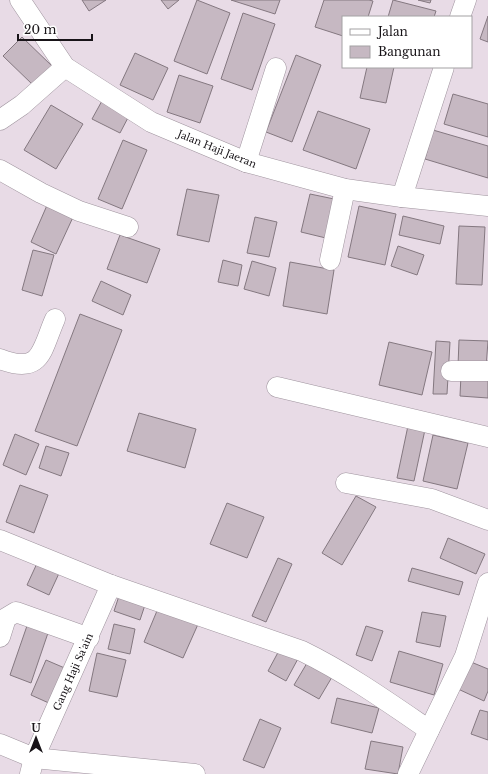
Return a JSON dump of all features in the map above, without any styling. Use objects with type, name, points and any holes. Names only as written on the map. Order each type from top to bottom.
[{"type":"street","name":"Jalan Haji Jaeran","points":[[20,0],[65,67],[150,122],[246,162],[345,189],[402,197],[488,206]]},
{"type":"street","points":[[460,16],[466,0]]},
{"type":"street","points":[[0,120],[22,105],[65,67]]},
{"type":"street","points":[[246,162],[276,68]]},
{"type":"street","points":[[402,197],[444,68]]},
{"type":"street","points":[[0,170],[79,212],[128,227]]},
{"type":"street","points":[[330,260],[345,189]]},
{"type":"street","points":[[0,359],[20,365],[30,364],[38,359],[54,319]]},
{"type":"street","points":[[451,371],[488,371]]},
{"type":"street","points":[[277,387],[488,437]]},
{"type":"street","points":[[346,483],[432,499],[488,520]]},
{"type":"street","points":[[0,540],[112,585],[302,651],[328,663],[364,685],[429,730]]},
{"type":"street","points":[[408,774],[465,656],[488,583]]},
{"type":"street","name":"Gang Haji Sa'ain","points":[[32,766],[112,585]]},
{"type":"street","points":[[0,637],[6,618],[16,612],[89,638]]},
{"type":"street","points":[[0,744],[32,766],[195,774]]},
{"type":"building","points":[[82,0],[106,0],[89,11]]},
{"type":"building","points":[[161,0],[179,0],[168,9]]},
{"type":"building","points":[[197,0],[230,13],[207,74],[174,61]]},
{"type":"building","points":[[231,0],[280,0],[275,14]]},
{"type":"building","points":[[324,0],[373,1],[368,16],[342,16],[342,36],[315,27]]},
{"type":"building","points":[[393,0],[436,11],[434,16],[388,16]]},
{"type":"building","points":[[418,0],[431,0],[430,3]]},
{"type":"building","points":[[243,13],[275,24],[252,90],[221,79]]},
{"type":"building","points":[[488,16],[488,42],[480,39]]},
{"type":"building","points":[[22,37],[52,66],[33,85],[3,56]]},
{"type":"building","points":[[135,53],[168,68],[153,100],[120,85]]},
{"type":"building","points":[[296,55],[321,65],[292,142],[266,132]]},
{"type":"building","points":[[367,68],[394,68],[386,103],[360,98]]},
{"type":"building","points":[[179,75],[213,86],[200,123],[167,112]]},
{"type":"building","points":[[453,94],[488,104],[488,137],[444,124]]},
{"type":"building","points":[[103,99],[131,112],[120,133],[92,119]]},
{"type":"building","points":[[51,105],[83,124],[56,169],[24,150]]},
{"type":"building","points":[[318,111],[370,129],[356,169],[303,150]]},
{"type":"building","points":[[433,130],[488,146],[488,178],[425,159]]},
{"type":"building","points":[[123,140],[147,150],[122,209],[98,199]]},
{"type":"building","points":[[187,189],[219,195],[209,242],[177,235]]},
{"type":"building","points":[[310,194],[339,200],[330,239],[301,232]]},
{"type":"building","points":[[48,203],[74,215],[56,254],[31,242]]},
{"type":"building","points":[[359,206],[396,214],[385,265],[348,257]]},
{"type":"building","points":[[403,216],[444,226],[440,244],[399,235]]},
{"type":"building","points":[[255,217],[277,222],[269,257],[247,253]]},
{"type":"building","points":[[459,226],[485,227],[482,285],[456,284]]},
{"type":"building","points":[[120,235],[160,249],[147,283],[107,269]]},
{"type":"building","points":[[398,246],[424,255],[417,275],[391,266]]},
{"type":"building","points":[[33,250],[54,255],[42,296],[22,290]]},
{"type":"building","points":[[223,260],[242,265],[238,286],[218,282]]},
{"type":"building","points":[[252,261],[276,268],[269,296],[244,289]]},
{"type":"building","points":[[290,262],[334,270],[327,314],[283,306]]},
{"type":"building","points":[[101,281],[131,295],[123,315],[92,301]]},
{"type":"building","points":[[80,314],[122,330],[77,446],[35,431]]},
{"type":"building","points":[[459,340],[488,341],[486,368],[458,366]]},
{"type":"building","points":[[436,341],[450,342],[447,394],[433,394]]},
{"type":"building","points":[[389,342],[432,352],[422,395],[379,385]]},
{"type":"building","points":[[461,375],[488,376],[488,398],[460,396]]},
{"type":"building","points":[[139,413],[196,429],[185,468],[127,451]]},
{"type":"building","points":[[409,421],[426,425],[414,481],[397,478]]},
{"type":"building","points":[[15,434],[39,444],[26,475],[3,465]]},
{"type":"building","points":[[433,435],[468,443],[457,489],[423,481]]},
{"type":"building","points":[[46,446],[69,453],[61,476],[39,468]]},
{"type":"building","points":[[20,485],[48,495],[34,533],[6,522]]},
{"type":"building","points":[[356,496],[376,507],[342,565],[322,553]]},
{"type":"building","points":[[227,503],[264,517],[247,558],[210,544]]},
{"type":"building","points":[[448,538],[485,554],[476,574],[440,558]]},
{"type":"building","points":[[278,558],[292,564],[266,622],[252,616]]},
{"type":"building","points":[[39,559],[61,569],[49,595],[27,585]]},
{"type":"building","points":[[412,568],[463,582],[459,595],[408,581]]},
{"type":"building","points":[[121,590],[147,599],[140,620],[114,611]]},
{"type":"building","points":[[159,606],[199,622],[183,658],[144,642]]},
{"type":"building","points":[[422,612],[446,616],[440,647],[416,642]]},
{"type":"building","points":[[29,620],[50,627],[31,683],[10,675]]},
{"type":"building","points":[[114,624],[135,629],[130,654],[108,649]]},
{"type":"building","points":[[366,626],[383,631],[372,661],[356,655]]},
{"type":"building","points":[[282,645],[300,655],[286,681],[268,671]]},
{"type":"building","points":[[399,651],[443,664],[434,695],[390,682]]},
{"type":"building","points":[[97,653],[126,660],[117,697],[89,691]]},
{"type":"building","points":[[310,658],[335,672],[319,699],[294,685]]},
{"type":"building","points":[[46,660],[67,669],[51,704],[31,695]]},
{"type":"building","points":[[471,662],[488,669],[488,691],[484,701],[458,689]]},
{"type":"building","points":[[337,698],[379,708],[372,733],[331,723]]},
{"type":"building","points":[[480,710],[488,712],[488,740],[471,734]]},
{"type":"building","points":[[260,719],[281,728],[264,768],[243,760]]},
{"type":"building","points":[[371,741],[403,747],[398,774],[365,769]]}]
